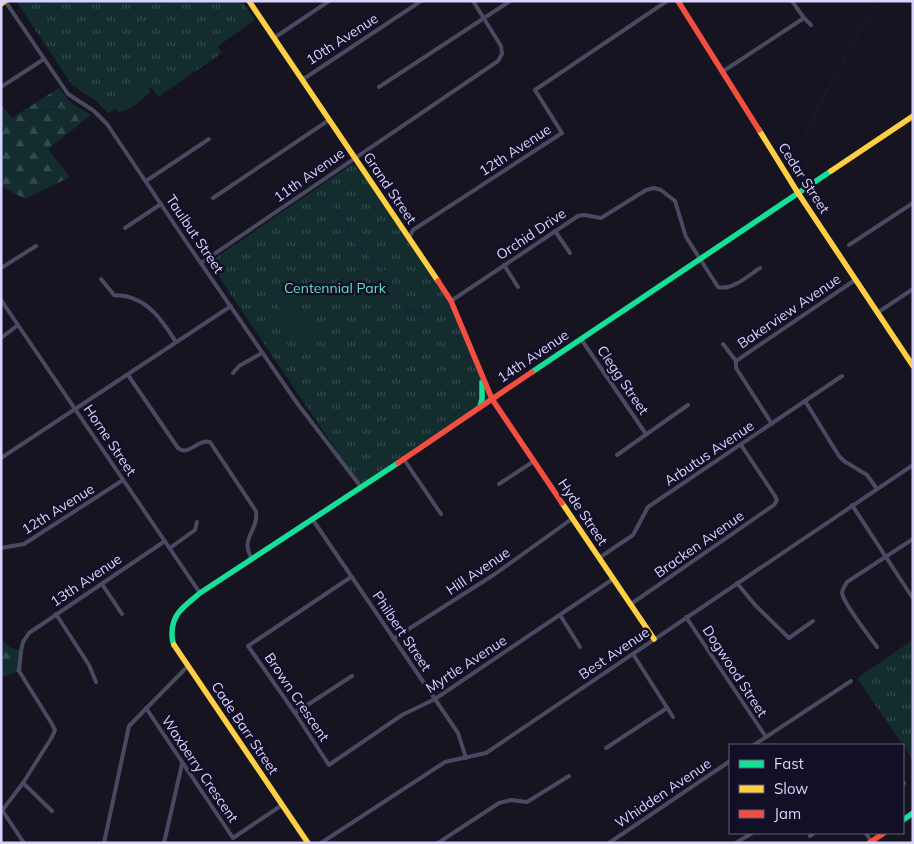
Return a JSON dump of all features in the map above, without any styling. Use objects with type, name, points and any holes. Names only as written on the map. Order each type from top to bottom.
[{"type":"street","points":[[1,4],[5,1]]},
{"type":"street","name":"Taulbut Street","points":[[5,1],[68,94],[94,111],[107,124],[262,353],[297,403],[361,487]]},
{"type":"street","name":"Grand Street","points":[[249,1],[451,301],[461,321],[482,381],[492,399]]},
{"type":"street","points":[[274,38],[329,1]]},
{"type":"street","name":"10th Avenue","points":[[302,80],[421,1]]},
{"type":"street","points":[[473,1],[484,18]]},
{"type":"street","points":[[379,87],[510,1]]},
{"type":"street","name":"12th Avenue","points":[[409,238],[413,230],[562,133],[535,90],[667,1]]},
{"type":"street","name":"Cedar Street","points":[[678,1],[798,193],[913,366]]},
{"type":"street","points":[[792,1],[811,25]]},
{"type":"street","name":"11th Avenue","points":[[201,263],[498,61],[502,54],[501,46],[484,18]]},
{"type":"street","points":[[721,72],[804,18]]},
{"type":"street","points":[[1,87],[44,59]]},
{"type":"street","name":"14th Avenue","points":[[172,623],[180,609],[200,593],[313,520],[913,116]]},
{"type":"street","points":[[214,198],[329,120]]},
{"type":"street","points":[[146,181],[209,139]]},
{"type":"street","name":"Orchid Drive","points":[[451,301],[581,215],[604,218],[646,190],[658,189],[667,194],[676,204],[684,234],[718,287],[730,287],[760,268]]},
{"type":"street","points":[[849,245],[913,203]]},
{"type":"street","points":[[125,228],[161,204]]},
{"type":"street","points":[[555,231],[570,253]]},
{"type":"street","points":[[1,268],[36,246]]},
{"type":"street","points":[[504,266],[518,287]]},
{"type":"street","points":[[101,279],[114,295],[126,296],[152,309],[176,342]]},
{"type":"street","name":"Bakerview Avenue","points":[[736,361],[855,280]]},
{"type":"street","points":[[877,312],[913,289]]},
{"type":"street","name":"Horne Street","points":[[1,300],[200,593]]},
{"type":"street","points":[[1,458],[231,306]]},
{"type":"street","points":[[1,338],[18,325]]},
{"type":"street","name":"Clegg Street","points":[[581,339],[646,434]]},
{"type":"street","points":[[723,344],[736,361],[736,368],[772,424]]},
{"type":"street","points":[[233,374],[239,366],[262,353]]},
{"type":"street","points":[[128,375],[178,448],[185,452],[206,440],[216,450],[256,511],[257,518],[247,546],[252,559]]},
{"type":"street","name":"Arbutus Avenue","points":[[600,558],[633,536],[648,507],[842,376]]},
{"type":"street","points":[[480,407],[482,381]]},
{"type":"street","name":"Hyde Street","points":[[492,399],[654,639]]},
{"type":"street","points":[[805,401],[839,456],[867,475],[878,489]]},
{"type":"street","points":[[617,455],[688,406]]},
{"type":"street","name":"Bracken Avenue","points":[[631,604],[774,505],[777,500],[775,496],[741,445]]},
{"type":"street","points":[[403,458],[441,514]]},
{"type":"street","points":[[499,484],[534,461]]},
{"type":"street","name":"Best Avenue","points":[[321,843],[445,762],[486,753],[913,465]]},
{"type":"street","name":"12th Avenue","points":[[1,548],[24,544],[123,480]]},
{"type":"street","points":[[852,506],[912,597]]},
{"type":"street","name":"Hill Avenue","points":[[393,639],[495,574],[573,518]]},
{"type":"street","name":"Philbert Street","points":[[313,520],[458,733],[466,758]]},
{"type":"street","points":[[170,548],[195,530],[197,522]]},
{"type":"street","points":[[878,647],[842,594],[847,582],[913,539]]},
{"type":"street","name":"13th Avenue","points":[[23,783],[52,737],[54,730],[20,671],[23,642],[29,633],[165,541]]},
{"type":"street","name":"Brown Crescent","points":[[329,765],[296,713],[248,646],[351,577]]},
{"type":"street","name":"Myrtle Avenue","points":[[329,765],[402,715],[435,699],[614,578]]},
{"type":"street","points":[[737,583],[754,605],[789,638],[813,621]]},
{"type":"street","points":[[102,584],[122,614]]},
{"type":"street","points":[[56,614],[89,665],[96,682]]},
{"type":"street","points":[[560,615],[580,647]]},
{"type":"street","name":"Dogwood Street","points":[[686,617],[766,737]]},
{"type":"street","name":"Cade Barr Street","points":[[172,623],[172,641],[308,843]]},
{"type":"street","points":[[633,654],[673,717]]},
{"type":"street","points":[[104,843],[129,726],[188,666]]},
{"type":"street","points":[[296,713],[352,676]]},
{"type":"street","points":[[756,744],[851,681]]},
{"type":"street","name":"Waxberry Crescent","points":[[146,708],[232,841]]},
{"type":"street","points":[[606,748],[667,708]]},
{"type":"street","name":"Whidden Avenue","points":[[609,843],[729,762]]},
{"type":"street","points":[[164,843],[182,764]]},
{"type":"street","points":[[438,843],[499,803],[511,800],[527,802],[569,776]]},
{"type":"street","points":[[24,843],[2,811],[23,783],[52,812]]},
{"type":"street","points":[[232,841],[282,805]]},
{"type":"street","points":[[736,843],[750,834]]},
{"type":"street","points":[[871,842],[883,834]]},
{"type":"green space","points":[[16,1],[242,1],[255,20],[218,46],[222,53],[158,97],[151,87],[108,113],[96,101],[72,85]]},
{"type":"green space","points":[[144,82],[151,92],[131,108],[118,112],[115,107],[118,102],[117,100]]},
{"type":"green space","points":[[59,88],[71,103],[91,115],[48,149],[70,177],[25,199],[1,186],[1,105],[12,118]]},
{"type":"green space","name":"Centennial Park","points":[[351,165],[356,166],[406,234],[451,301],[492,399],[361,487],[213,268],[212,263],[217,257]]},
{"type":"green space","points":[[297,296],[312,333],[293,341],[278,304]]},
{"type":"green space","points":[[1,640],[11,648],[21,651],[19,671],[1,678]]},
{"type":"green space","points":[[913,640],[913,760],[904,744],[902,744],[857,678]]},
{"type":"waterway","points":[[805,136],[839,67],[879,1]]},
{"type":"waterway","points":[[1,121],[23,128],[39,112],[63,107]]},
{"type":"waterway","points":[[320,195],[342,214],[356,246],[379,263],[409,310],[429,316]]},
{"type":"traffic: fast","points":[[532,372],[831,171]]},
{"type":"traffic: fast","points":[[480,407],[482,382]]},
{"type":"traffic: fast","points":[[174,645],[172,639],[174,620],[181,610],[200,593],[398,463]]},
{"type":"traffic: fast","points":[[904,819],[913,813]]},
{"type":"traffic: slow","points":[[1,4],[5,1]]},
{"type":"traffic: slow","points":[[249,1],[438,281]]},
{"type":"traffic: slow","points":[[831,171],[913,116]]},
{"type":"traffic: slow","points":[[759,130],[798,193],[913,366]]},
{"type":"traffic: slow","points":[[562,503],[654,639]]},
{"type":"traffic: slow","points":[[174,645],[308,843]]},
{"type":"traffic: jam","points":[[678,1],[759,130]]},
{"type":"traffic: jam","points":[[438,281],[451,301],[492,399],[562,503]]},
{"type":"traffic: jam","points":[[398,463],[532,372]]},
{"type":"traffic: jam","points":[[869,843],[882,834]]}]
